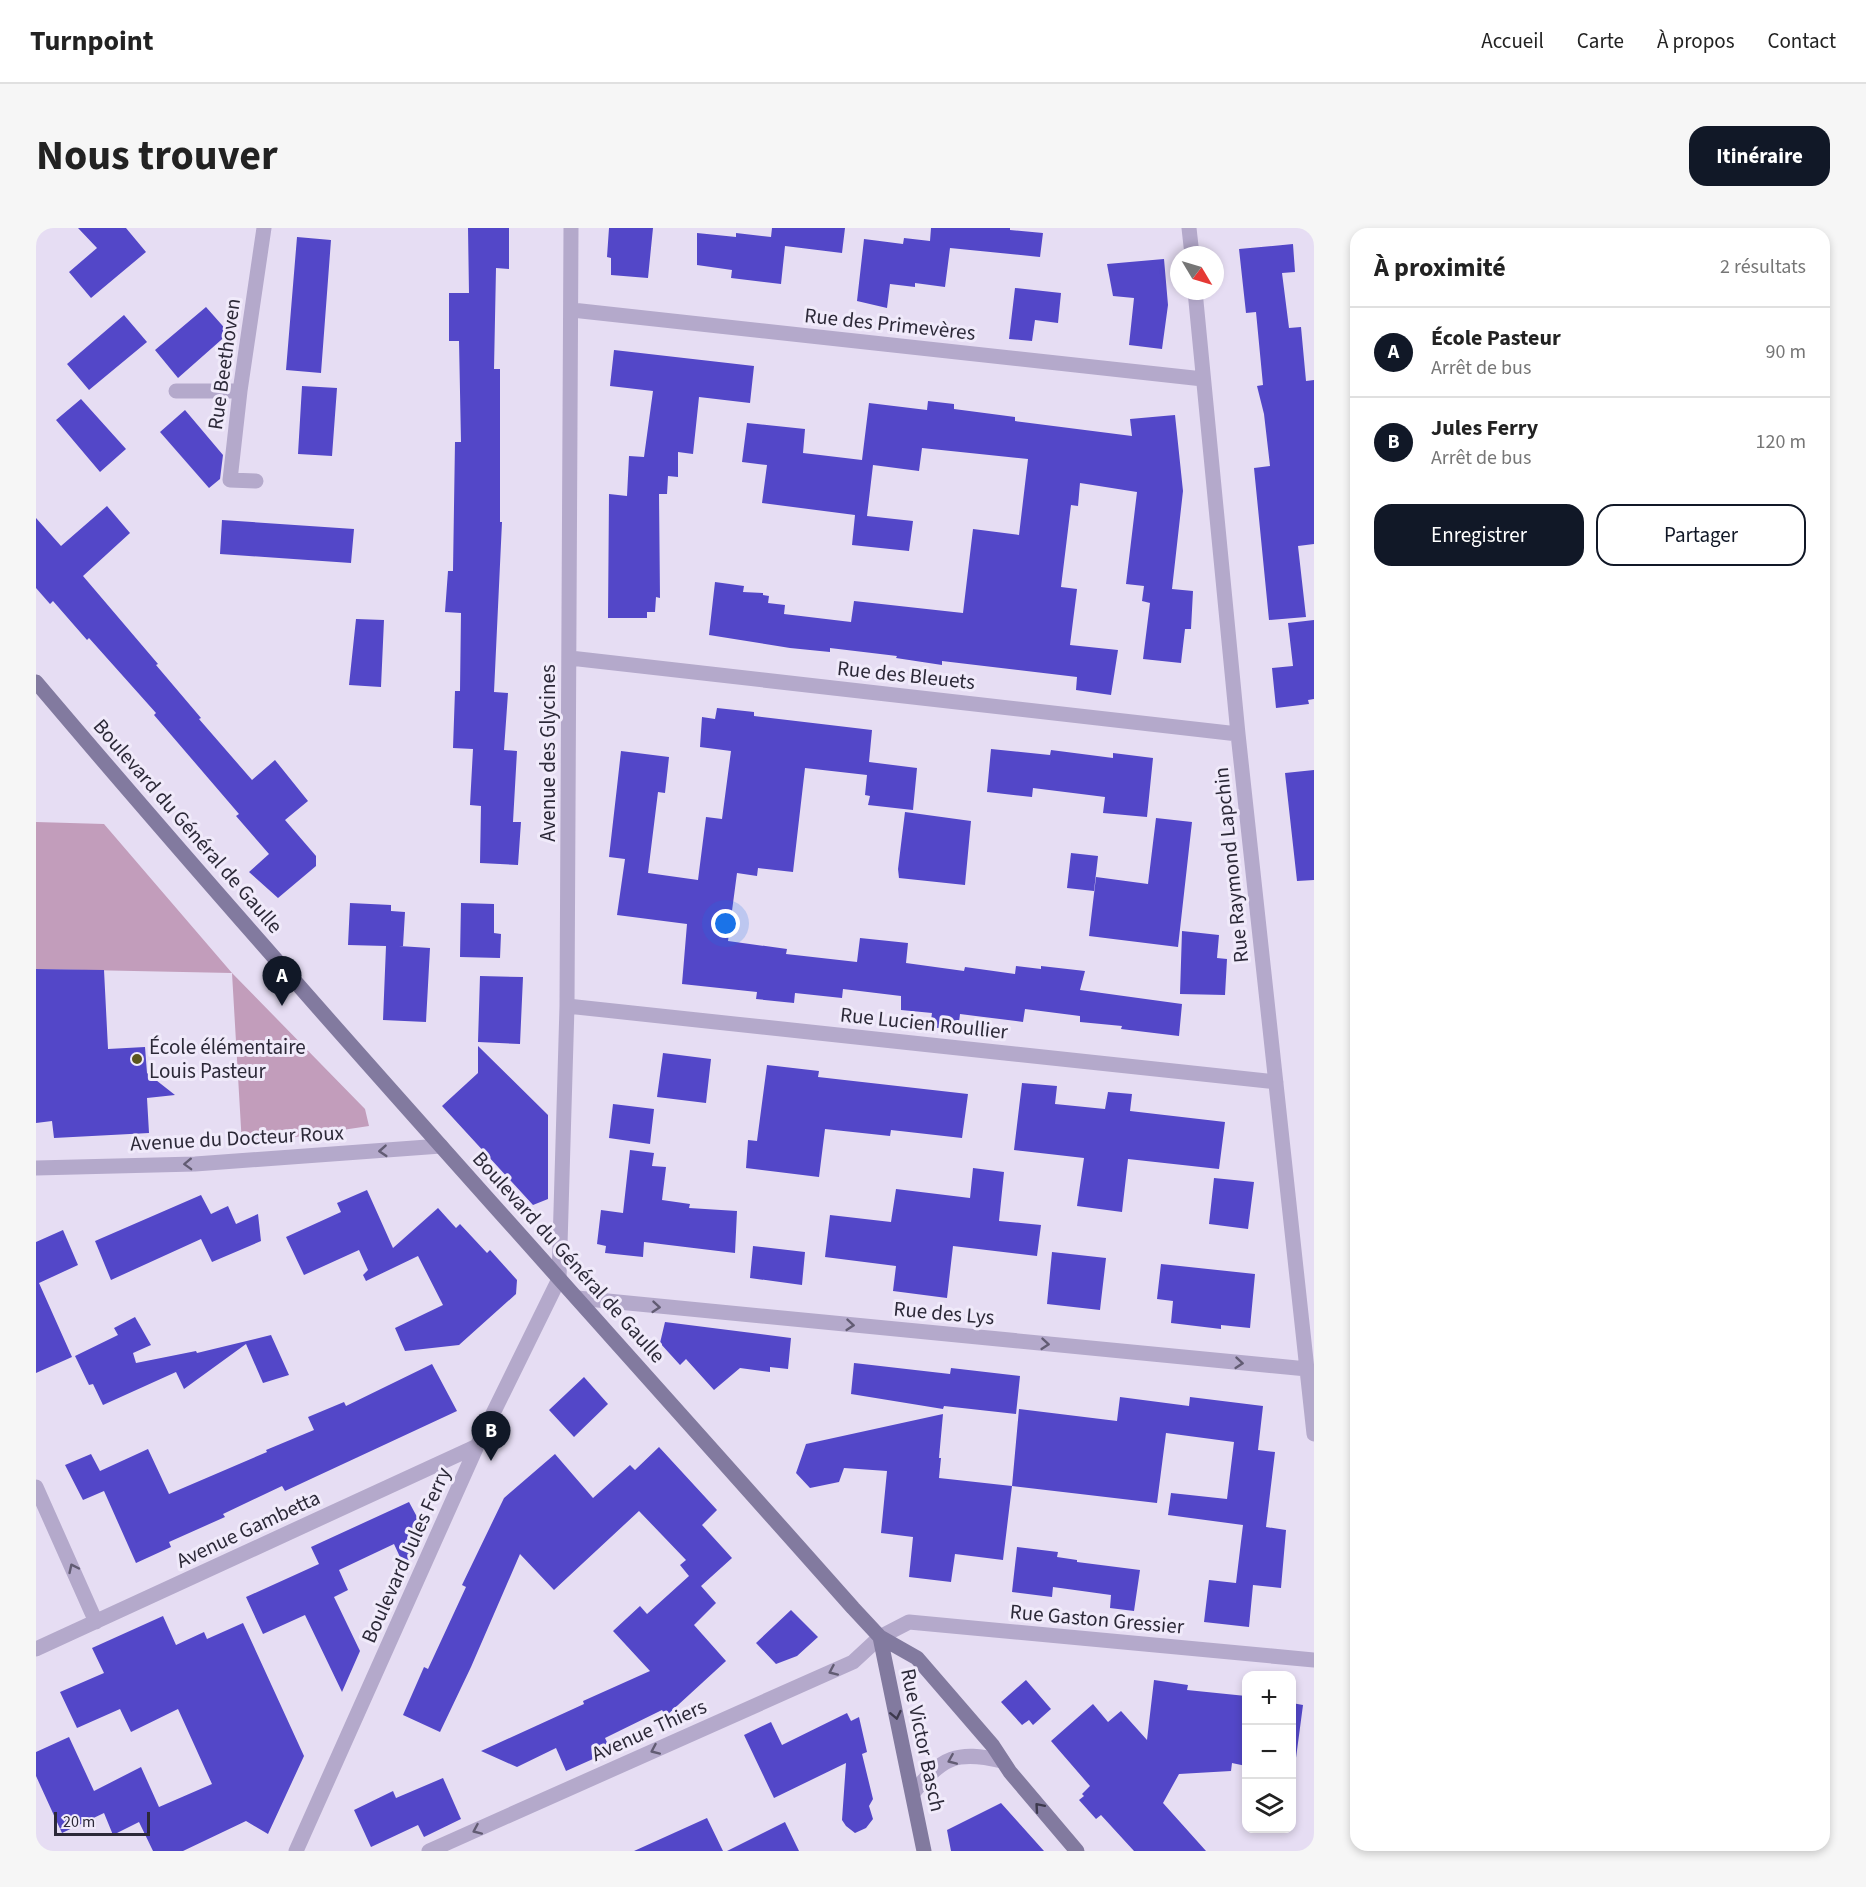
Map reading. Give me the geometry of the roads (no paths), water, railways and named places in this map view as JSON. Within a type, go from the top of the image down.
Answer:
[{"type":"street","name":"Rue Beethoven","points":[[256,481],[230,480],[240,391],[264,228]]},
{"type":"street","name":"Avenue des Glycines","points":[[559,1279],[567,1006],[572,228]]},
{"type":"street","points":[[1189,228],[1191,246]]},
{"type":"street","name":"Rue Raymond Lapchin","points":[[1196,300],[1238,734],[1314,1434]]},
{"type":"street","name":"Rue des Primevères","points":[[572,310],[1203,379]]},
{"type":"street","points":[[176,391],[240,391]]},
{"type":"street","name":"Rue des Bleuets","points":[[570,658],[1238,734]]},
{"type":"street","name":"Boulevard du Général de Gaulle","points":[[36,682],[441,1146],[880,1637],[917,1658],[993,1746],[1002,1761],[1077,1851]]},
{"type":"street","name":"Rue Lucien Roullier","points":[[567,1006],[1276,1082]]},
{"type":"street","name":"Avenue du Docteur Roux","points":[[36,1168],[195,1164],[441,1146]]},
{"type":"street","name":"Boulevard Jules Ferry","points":[[296,1851],[477,1446],[559,1279]]},
{"type":"street","name":"Rue des Lys","points":[[577,1298],[1307,1369]]},
{"type":"street","name":"Avenue Gambetta","points":[[36,1649],[477,1446]]},
{"type":"street","points":[[36,1487],[96,1622]]},
{"type":"street","name":"Rue Gaston Gressier","points":[[880,1637],[909,1622],[1314,1660]]},
{"type":"street","name":"Rue Victor Basch","points":[[880,1637],[924,1851]]},
{"type":"street","name":"Avenue Thiers","points":[[429,1851],[853,1662],[880,1637]]},
{"type":"street","points":[[913,1793],[927,1776],[946,1761],[964,1755],[978,1755],[1002,1761]]},
{"type":"place","name":"École Pasteur","points":[[282,1006]]},
{"type":"place","name":"École élémentaire Louis Pasteur","points":[[137,1059]]},
{"type":"place","name":"Jules Ferry","points":[[491,1461]]}]
